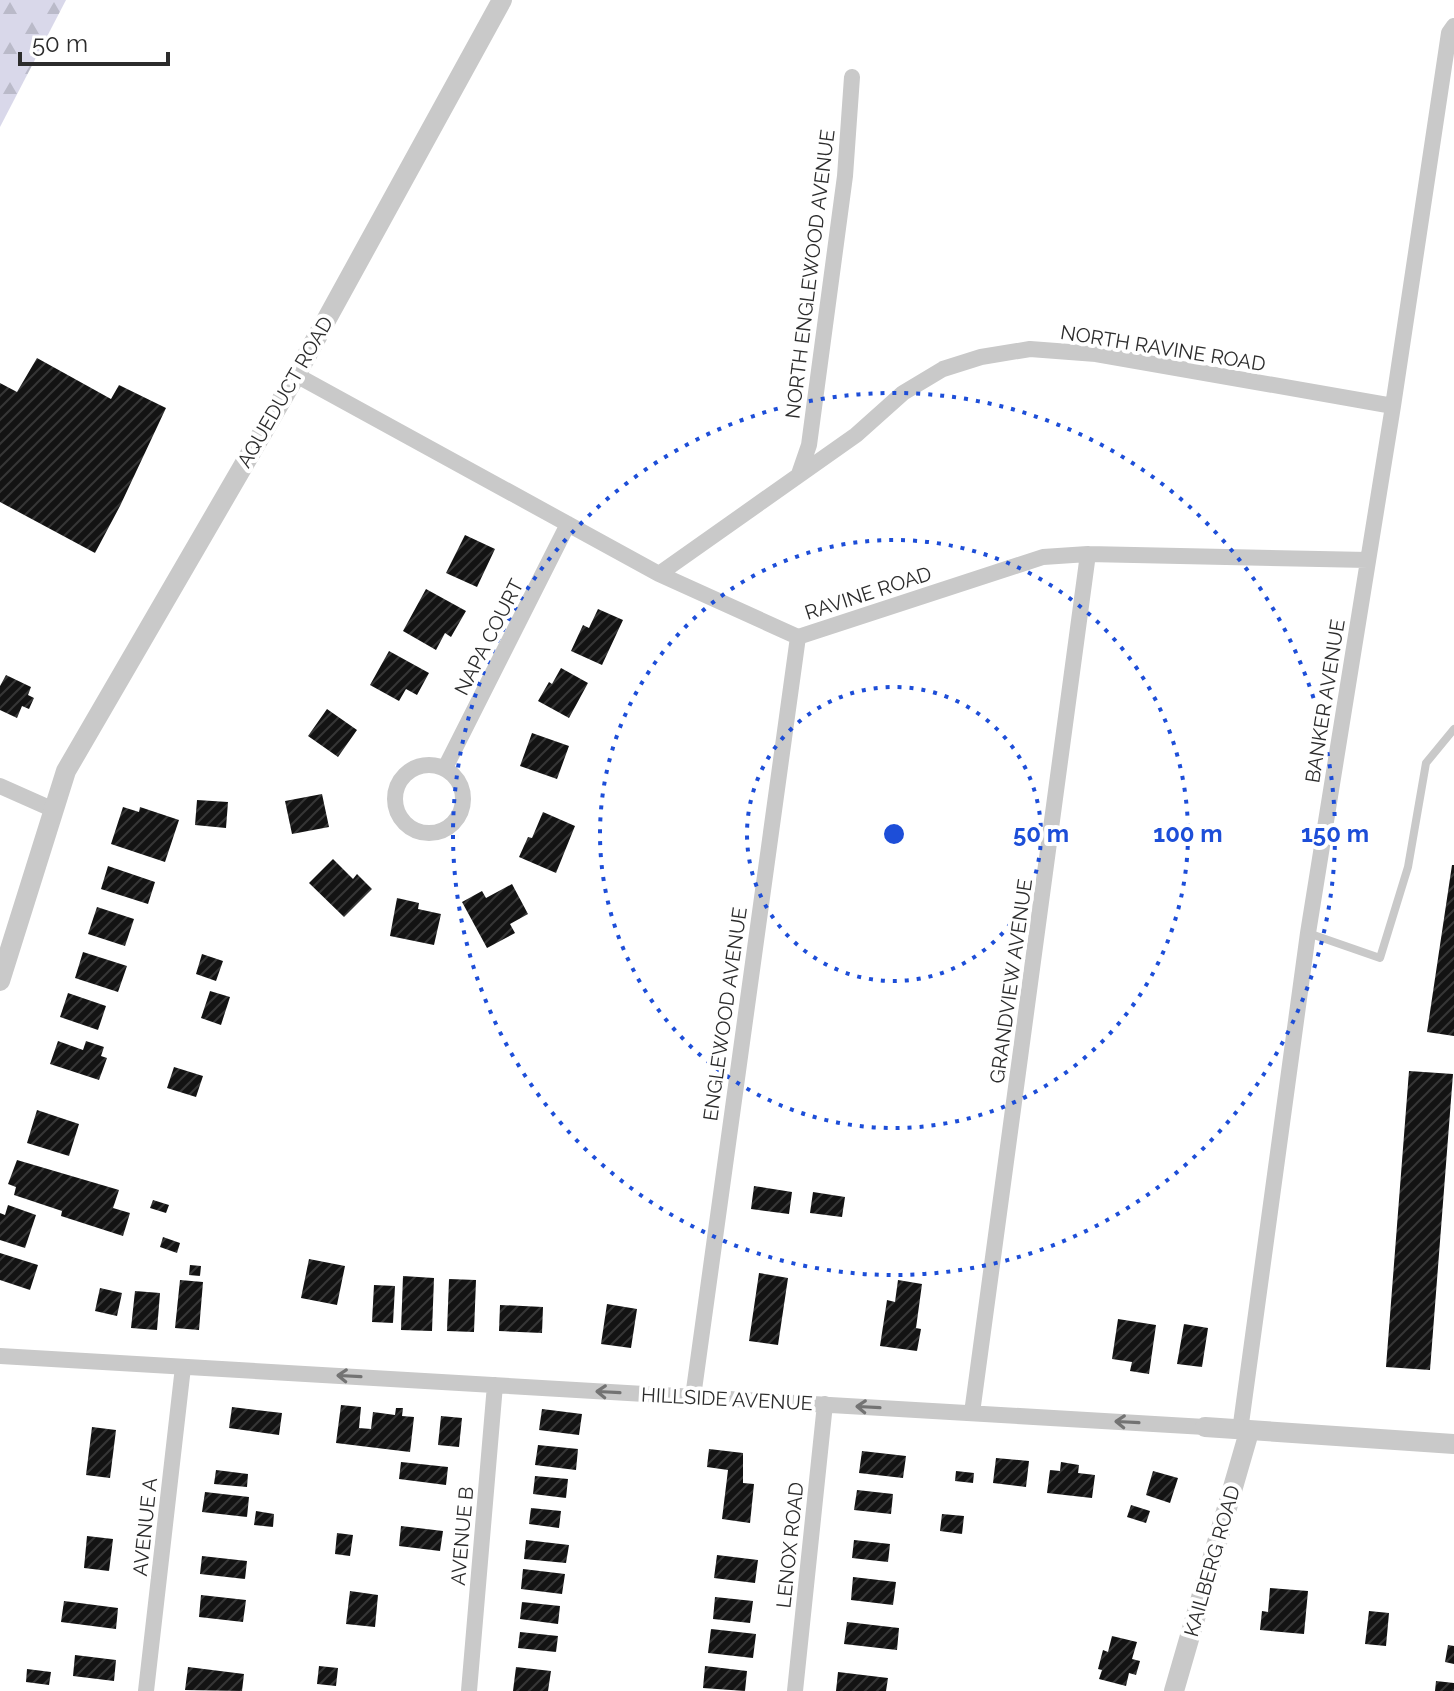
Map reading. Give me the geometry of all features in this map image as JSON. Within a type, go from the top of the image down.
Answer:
[{"type":"street","name":"AQUEDUCT ROAD","points":[[0,981],[63,782],[74,758],[296,375],[502,0]]},
{"type":"street","name":"BANKER AVENUE","points":[[1244,1431],[1308,933],[1393,406],[1449,33],[1454,26]]},
{"type":"street","name":"NORTH ENGLEWOOD AVENUE","points":[[799,474],[809,445],[843,192],[852,77]]},
{"type":"street","name":"NORTH RAVINE ROAD","points":[[659,574],[856,435],[903,393],[943,369],[981,357],[1030,349],[1096,354],[1393,406]]},
{"type":"street","name":"RAVINE ROAD","points":[[296,375],[659,574],[798,637],[1043,557],[1088,554],[1368,560]]},
{"type":"street","name":"NAPA COURT","points":[[445,768],[568,524]]},
{"type":"street","name":"GRANDVIEW AVENUE","points":[[972,1413],[1088,554]]},
{"type":"street","name":"ENGLEWOOD AVENUE","points":[[693,1397],[798,637]]},
{"type":"street","points":[[435,765],[445,768],[455,775],[464,797],[457,820],[438,833],[415,831],[406,824],[395,805],[398,784],[413,768],[435,765]]},
{"type":"street","points":[[0,786],[54,810]]},
{"type":"street","name":"HILLSIDE AVENUE","points":[[0,1356],[1454,1444]]},
{"type":"street","name":"AVENUE A","points":[[146,1691],[183,1367]]},
{"type":"street","name":"AVENUE B","points":[[469,1691],[495,1385]]},
{"type":"street","name":"LENOX ROAD","points":[[795,1691],[825,1404]]},
{"type":"street","name":"KAILBERG ROAD","points":[[1174,1691],[1244,1431]]},
{"type":"lane","points":[[1308,933],[1380,958],[1408,867],[1426,763],[1454,729]]},
{"type":"green space","points":[[0,0],[66,0],[0,127]]},
{"type":"building","points":[[37,358],[111,399],[119,385],[166,408],[95,553],[0,502],[0,383],[17,392]]},
{"type":"building","points":[[465,535],[495,549],[477,587],[446,573]]},
{"type":"building","points":[[426,589],[466,611],[451,637],[445,633],[436,650],[403,631]]},
{"type":"building","points":[[598,609],[623,620],[602,665],[571,651],[583,625],[589,628]]},
{"type":"building","points":[[389,651],[429,673],[417,695],[406,689],[399,701],[370,685]]},
{"type":"building","points":[[561,668],[588,683],[569,718],[538,701]]},
{"type":"building","points":[[6,675],[31,687],[28,695],[34,698],[29,709],[22,706],[17,718],[0,710],[0,686]]},
{"type":"building","points":[[327,709],[357,730],[338,757],[308,736]]},
{"type":"building","points":[[532,733],[569,746],[557,779],[520,766]]},
{"type":"building","points":[[322,794],[329,827],[292,834],[285,801]]},
{"type":"building","points":[[197,800],[228,802],[226,828],[195,825]]},
{"type":"building","points":[[123,807],[139,812],[140,807],[179,820],[165,862],[111,844]]},
{"type":"building","points":[[543,812],[575,826],[556,873],[519,857],[528,837],[532,838]]},
{"type":"building","points":[[333,859],[353,879],[357,874],[372,889],[344,917],[309,883]]},
{"type":"building","points":[[1454,865],[1454,1036],[1427,1032]]},
{"type":"building","points":[[108,866],[155,882],[148,904],[101,889]]},
{"type":"building","points":[[512,884],[528,914],[510,924],[515,933],[487,948],[462,902],[482,891],[486,898]]},
{"type":"building","points":[[397,898],[419,903],[418,909],[441,914],[434,945],[390,936]]},
{"type":"building","points":[[97,907],[134,919],[125,946],[88,934]]},
{"type":"building","points":[[83,952],[127,966],[118,992],[75,978]]},
{"type":"building","points":[[202,954],[223,961],[216,981],[196,974]]},
{"type":"building","points":[[210,991],[230,997],[221,1025],[201,1018]]},
{"type":"building","points":[[68,993],[106,1006],[98,1030],[60,1017]]},
{"type":"building","points":[[58,1041],[83,1050],[86,1041],[104,1047],[101,1056],[107,1058],[99,1080],[50,1064]]},
{"type":"building","points":[[174,1067],[203,1076],[196,1097],[167,1088]]},
{"type":"building","points":[[1409,1071],[1453,1074],[1430,1370],[1386,1367]]},
{"type":"building","points":[[37,1110],[79,1124],[69,1156],[27,1143]]},
{"type":"building","points":[[17,1160],[119,1190],[113,1208],[130,1213],[123,1236],[61,1216],[62,1211],[14,1195],[16,1187],[8,1184]]},
{"type":"building","points":[[754,1186],[792,1192],[789,1214],[751,1209]]},
{"type":"building","points":[[813,1192],[845,1197],[842,1217],[810,1213]]},
{"type":"building","points":[[153,1200],[169,1205],[166,1213],[150,1208]]},
{"type":"building","points":[[8,1205],[36,1215],[25,1248],[0,1240],[0,1213],[5,1215]]},
{"type":"building","points":[[163,1237],[180,1243],[177,1253],[160,1247]]},
{"type":"building","points":[[0,1253],[38,1265],[30,1290],[0,1280]]},
{"type":"building","points":[[309,1259],[345,1266],[337,1305],[301,1298]]},
{"type":"building","points":[[190,1265],[201,1266],[200,1276],[189,1275]]},
{"type":"building","points":[[759,1273],[788,1278],[778,1345],[749,1341]]},
{"type":"building","points":[[403,1276],[434,1278],[432,1331],[401,1330]]},
{"type":"building","points":[[449,1279],[476,1280],[474,1332],[447,1331]]},
{"type":"building","points":[[180,1280],[203,1282],[199,1330],[175,1328]]},
{"type":"building","points":[[898,1280],[922,1284],[916,1328],[921,1329],[917,1351],[880,1346],[887,1300],[895,1302]]},
{"type":"building","points":[[374,1285],[395,1286],[393,1323],[372,1322]]},
{"type":"building","points":[[100,1288],[122,1293],[117,1316],[95,1311]]},
{"type":"building","points":[[135,1291],[160,1293],[157,1330],[131,1328]]},
{"type":"building","points":[[607,1304],[637,1309],[631,1348],[601,1344]]},
{"type":"building","points":[[500,1305],[543,1307],[542,1333],[499,1331]]},
{"type":"building","points":[[1118,1319],[1156,1325],[1149,1374],[1130,1371],[1132,1362],[1112,1359]]},
{"type":"building","points":[[1184,1324],[1208,1328],[1202,1367],[1177,1364]]},
{"type":"building","points":[[341,1405],[361,1407],[359,1428],[371,1429],[373,1412],[395,1415],[396,1408],[403,1408],[402,1416],[414,1417],[410,1452],[336,1443]]},
{"type":"building","points":[[232,1407],[282,1413],[279,1435],[229,1428]]},
{"type":"building","points":[[542,1409],[582,1414],[579,1435],[539,1430]]},
{"type":"building","points":[[441,1416],[462,1418],[459,1447],[438,1445]]},
{"type":"building","points":[[92,1427],[116,1430],[110,1478],[86,1475]]},
{"type":"building","points":[[538,1445],[578,1449],[576,1470],[535,1465]]},
{"type":"building","points":[[709,1449],[743,1453],[743,1483],[754,1484],[750,1523],[722,1519],[728,1470],[707,1467]]},
{"type":"building","points":[[862,1451],[906,1456],[903,1478],[859,1473]]},
{"type":"building","points":[[996,1458],[1029,1461],[1026,1487],[993,1483]]},
{"type":"building","points":[[401,1462],[448,1467],[446,1485],[399,1479]]},
{"type":"building","points":[[1061,1462],[1079,1465],[1078,1473],[1095,1475],[1092,1498],[1047,1493],[1050,1470],[1060,1471]]},
{"type":"building","points":[[216,1470],[248,1474],[247,1487],[214,1484]]},
{"type":"building","points":[[956,1471],[974,1473],[973,1483],[955,1481]]},
{"type":"building","points":[[1153,1471],[1178,1478],[1170,1503],[1146,1495]]},
{"type":"building","points":[[535,1476],[568,1479],[566,1498],[533,1494]]},
{"type":"building","points":[[857,1490],[893,1494],[891,1514],[854,1510]]},
{"type":"building","points":[[205,1492],[249,1497],[247,1517],[202,1512]]},
{"type":"building","points":[[1131,1505],[1150,1511],[1146,1523],[1127,1517]]},
{"type":"building","points":[[531,1508],[561,1511],[559,1528],[529,1524]]},
{"type":"building","points":[[256,1511],[274,1514],[273,1527],[254,1525]]},
{"type":"building","points":[[942,1514],[964,1516],[962,1534],[940,1531]]},
{"type":"building","points":[[401,1526],[443,1531],[440,1551],[399,1546]]},
{"type":"building","points":[[337,1533],[353,1535],[350,1556],[335,1554]]},
{"type":"building","points":[[87,1536],[113,1539],[109,1571],[84,1568]]},
{"type":"building","points":[[526,1540],[569,1545],[566,1563],[524,1559]]},
{"type":"building","points":[[854,1540],[890,1544],[888,1562],[852,1558]]},
{"type":"building","points":[[717,1555],[758,1560],[755,1583],[714,1578]]},
{"type":"building","points":[[202,1556],[247,1561],[245,1579],[200,1574]]},
{"type":"building","points":[[523,1569],[565,1574],[562,1594],[521,1589]]},
{"type":"building","points":[[853,1577],[896,1582],[893,1605],[851,1600]]},
{"type":"building","points":[[1270,1588],[1308,1591],[1304,1634],[1260,1630],[1262,1611],[1268,1612]]},
{"type":"building","points":[[350,1591],[378,1595],[375,1627],[346,1624]]},
{"type":"building","points":[[201,1595],[246,1600],[243,1622],[199,1617]]},
{"type":"building","points":[[715,1597],[753,1601],[750,1623],[713,1619]]},
{"type":"building","points":[[64,1601],[118,1608],[116,1629],[61,1622]]},
{"type":"building","points":[[522,1602],[560,1606],[558,1624],[520,1619]]},
{"type":"building","points":[[1369,1611],[1389,1613],[1386,1646],[1365,1644]]},
{"type":"building","points":[[847,1622],[899,1628],[897,1650],[844,1644]]},
{"type":"building","points":[[711,1629],[756,1634],[753,1658],[708,1653]]},
{"type":"building","points":[[520,1632],[558,1636],[556,1652],[518,1648]]},
{"type":"building","points":[[1112,1636],[1137,1642],[1132,1659],[1140,1661],[1136,1675],[1129,1673],[1126,1686],[1099,1679],[1103,1650],[1108,1652]]},
{"type":"building","points":[[1448,1645],[1454,1646],[1454,1664],[1445,1662]]},
{"type":"building","points":[[75,1655],[116,1660],[114,1681],[73,1676]]},
{"type":"building","points":[[319,1666],[338,1668],[336,1686],[317,1684]]},
{"type":"building","points":[[705,1666],[747,1671],[745,1691],[703,1688]]},
{"type":"building","points":[[188,1667],[244,1674],[242,1691],[185,1690]]},
{"type":"building","points":[[516,1667],[551,1671],[548,1691],[513,1691]]},
{"type":"building","points":[[27,1669],[51,1672],[49,1685],[26,1682]]},
{"type":"building","points":[[838,1672],[888,1678],[886,1691],[836,1691]]},
{"type":"building","points":[[1436,1681],[1454,1683],[1454,1691],[1435,1691]]}]
